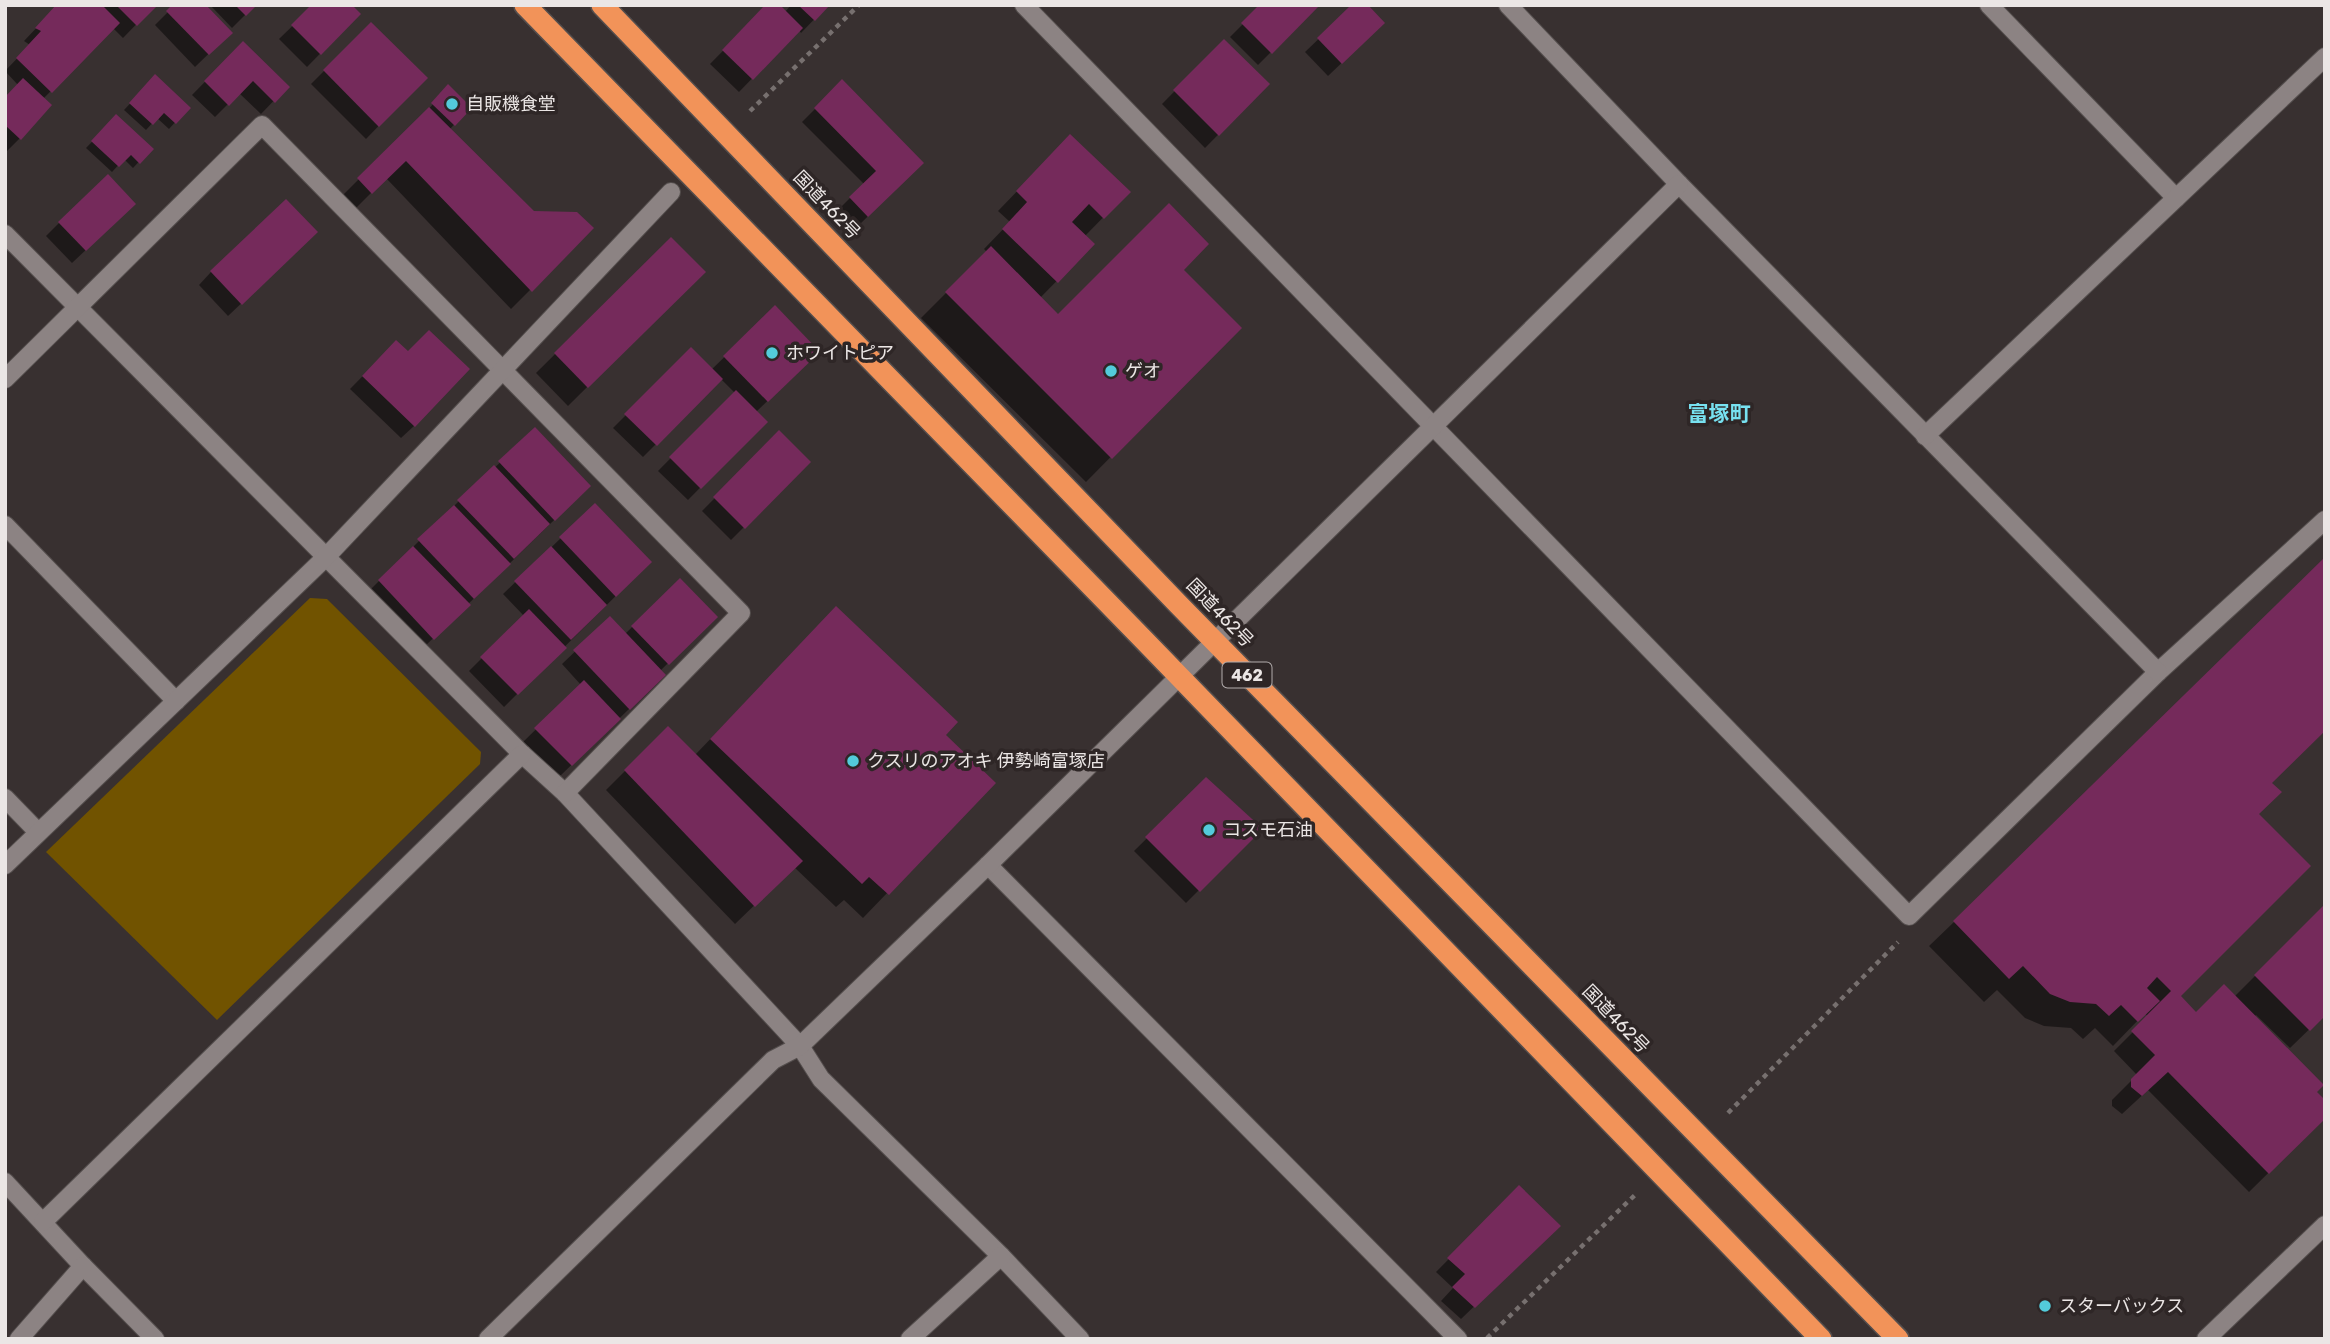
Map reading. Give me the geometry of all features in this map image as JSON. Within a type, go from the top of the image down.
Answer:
[{"type":"highway","name":"462","points":[[525,5],[1821,1339]]},
{"type":"highway","name":"国道462号","points":[[602,5],[1214,640],[1898,1339]]},
{"type":"street","points":[[1024,5],[1909,916],[2158,672],[2325,520]]},
{"type":"street","points":[[1508,5],[1679,184],[2158,672]]},
{"type":"street","points":[[1989,5],[2176,198]]},
{"type":"street","points":[[1925,436],[2325,57]]},
{"type":"street","points":[[5,379],[262,125],[741,613],[565,793]]},
{"type":"street","points":[[488,1339],[773,1060],[800,1046],[988,865],[1679,184]]},
{"type":"street","points":[[5,865],[326,557],[671,192]]},
{"type":"street","points":[[5,234],[522,754],[565,793],[800,1046],[821,1079],[1001,1256],[1080,1339]]},
{"type":"street","points":[[5,525],[176,701]]},
{"type":"street","points":[[43,1222],[522,754]]},
{"type":"street","points":[[5,798],[38,832]]},
{"type":"street","points":[[988,865],[1458,1339]]},
{"type":"street","points":[[5,1182],[155,1339]]},
{"type":"street","points":[[2206,1339],[2325,1225]]},
{"type":"street","points":[[910,1339],[1001,1256]]},
{"type":"street","points":[[19,1339],[83,1266]]},
{"type":"path","points":[[750,111],[859,5]]},
{"type":"path","points":[[1728,1113],[1902,938],[1909,916]]},
{"type":"path","points":[[1486,1339],[1637,1192]]},
{"type":"shaded area","points":[[310,598],[327,599],[481,752],[480,764],[217,1020],[46,852]]},
{"type":"building","points":[[56,5],[102,5],[120,23],[52,93],[16,58],[41,31],[35,28]]},
{"type":"building","points":[[116,5],[158,5],[137,26]]},
{"type":"building","points":[[172,5],[206,5],[233,33],[209,55],[166,11]]},
{"type":"building","points":[[235,5],[257,5],[246,16]]},
{"type":"building","points":[[311,5],[352,5],[361,14],[321,55],[291,25]]},
{"type":"building","points":[[765,5],[780,5],[803,28],[753,80],[722,50]]},
{"type":"building","points":[[798,5],[830,5],[815,21]]},
{"type":"building","points":[[1259,5],[1320,5],[1272,54],[1241,23]]},
{"type":"building","points":[[1351,5],[1368,5],[1385,23],[1342,64],[1317,38]]},
{"type":"building","points":[[371,22],[428,78],[379,127],[323,70]]},
{"type":"building","points":[[1224,39],[1270,84],[1219,136],[1173,90]]},
{"type":"building","points":[[243,41],[290,87],[275,103],[253,81],[229,106],[204,81]]},
{"type":"building","points":[[155,74],[191,108],[176,124],[164,113],[153,125],[129,103]]},
{"type":"building","points":[[23,78],[52,105],[21,140],[5,125],[5,97]]},
{"type":"building","points":[[842,79],[924,163],[868,217],[849,197],[876,171],[814,108]]},
{"type":"building","points":[[448,84],[472,108],[455,126],[431,103]]},
{"type":"building","points":[[429,107],[534,211],[577,212],[594,228],[532,292],[406,161],[372,194],[357,178]]},
{"type":"building","points":[[116,114],[154,149],[140,164],[131,155],[119,167],[91,141]]},
{"type":"building","points":[[1070,134],[1131,192],[1104,219],[1089,204],[1072,222],[1095,244],[1058,283],[1002,229],[1027,202],[1016,191]]},
{"type":"building","points":[[108,174],[136,204],[86,251],[58,222]]},
{"type":"building","points":[[286,199],[318,232],[242,305],[210,271]]},
{"type":"building","name":"ゲオ","points":[[1169,203],[1209,244],[1184,270],[1242,328],[1112,459],[945,292],[991,246],[1058,314]]},
{"type":"building","points":[[671,237],[706,272],[588,388],[554,353]]},
{"type":"building","points":[[775,305],[820,352],[768,402],[723,356]]},
{"type":"building","points":[[429,330],[470,369],[415,427],[362,376],[396,340],[408,351]]},
{"type":"building","points":[[691,347],[723,379],[657,446],[624,414]]},
{"type":"building","points":[[736,390],[768,422],[701,489],[669,457]]},
{"type":"building","points":[[535,427],[591,486],[555,521],[498,461]]},
{"type":"building","points":[[779,430],[811,462],[745,529],[713,497]]},
{"type":"building","points":[[494,465],[550,524],[514,559],[457,500]]},
{"type":"building","points":[[595,503],[652,562],[616,597],[559,537]]},
{"type":"building","points":[[454,505],[511,564],[474,599],[417,539]]},
{"type":"building","points":[[413,546],[471,605],[434,640],[378,580]]},
{"type":"building","points":[[551,546],[607,605],[571,640],[514,581]]},
{"type":"building","points":[[2325,557],[2325,731],[2272,783],[2282,792],[2259,814],[2311,866],[2181,996],[2196,1012],[2224,984],[2324,1085],[2317,1092],[2325,1100],[2325,1119],[2269,1174],[2168,1072],[2142,1096],[2131,1087],[2131,1079],[2155,1055],[2131,1031],[2171,991],[2157,977],[2147,988],[2160,1001],[2138,1022],[2121,1005],[2109,1016],[2096,1004],[2070,1002],[2050,994],[2023,966],[2009,979],[1953,921]]},
{"type":"building","points":[[680,578],[718,617],[669,665],[631,626]]},
{"type":"building","name":"クスリのアオキ 伊勢崎富塚店","points":[[836,606],[958,722],[946,735],[996,783],[889,895],[869,877],[862,884],[710,739]]},
{"type":"building","points":[[529,609],[567,648],[518,695],[480,657]]},
{"type":"building","points":[[610,616],[666,675],[630,710],[573,650]]},
{"type":"building","points":[[584,680],[621,719],[572,766],[534,728]]},
{"type":"building","points":[[668,726],[803,861],[755,907],[624,770]]},
{"type":"building","points":[[1206,777],[1263,829],[1200,892],[1145,837]]},
{"type":"building","points":[[2325,904],[2325,1016],[2310,1031],[2254,975]]},
{"type":"building","points":[[1519,1185],[1561,1226],[1475,1308],[1452,1287],[1465,1274],[1447,1258]]},
{"type":"place","name":"自販機食堂","points":[[452,104]]},
{"type":"place","name":"ホワイトピア","points":[[772,353]]},
{"type":"place","name":"ゲオ","points":[[1111,371]]},
{"type":"place","name":"クスリのアオキ 伊勢崎富塚店","points":[[853,761]]},
{"type":"place","name":"コスモ石油","points":[[1209,830]]},
{"type":"place","name":"スターバックス","points":[[2045,1306]]},
{"type":"district","name":"富塚町","points":[[1719,414]]}]
